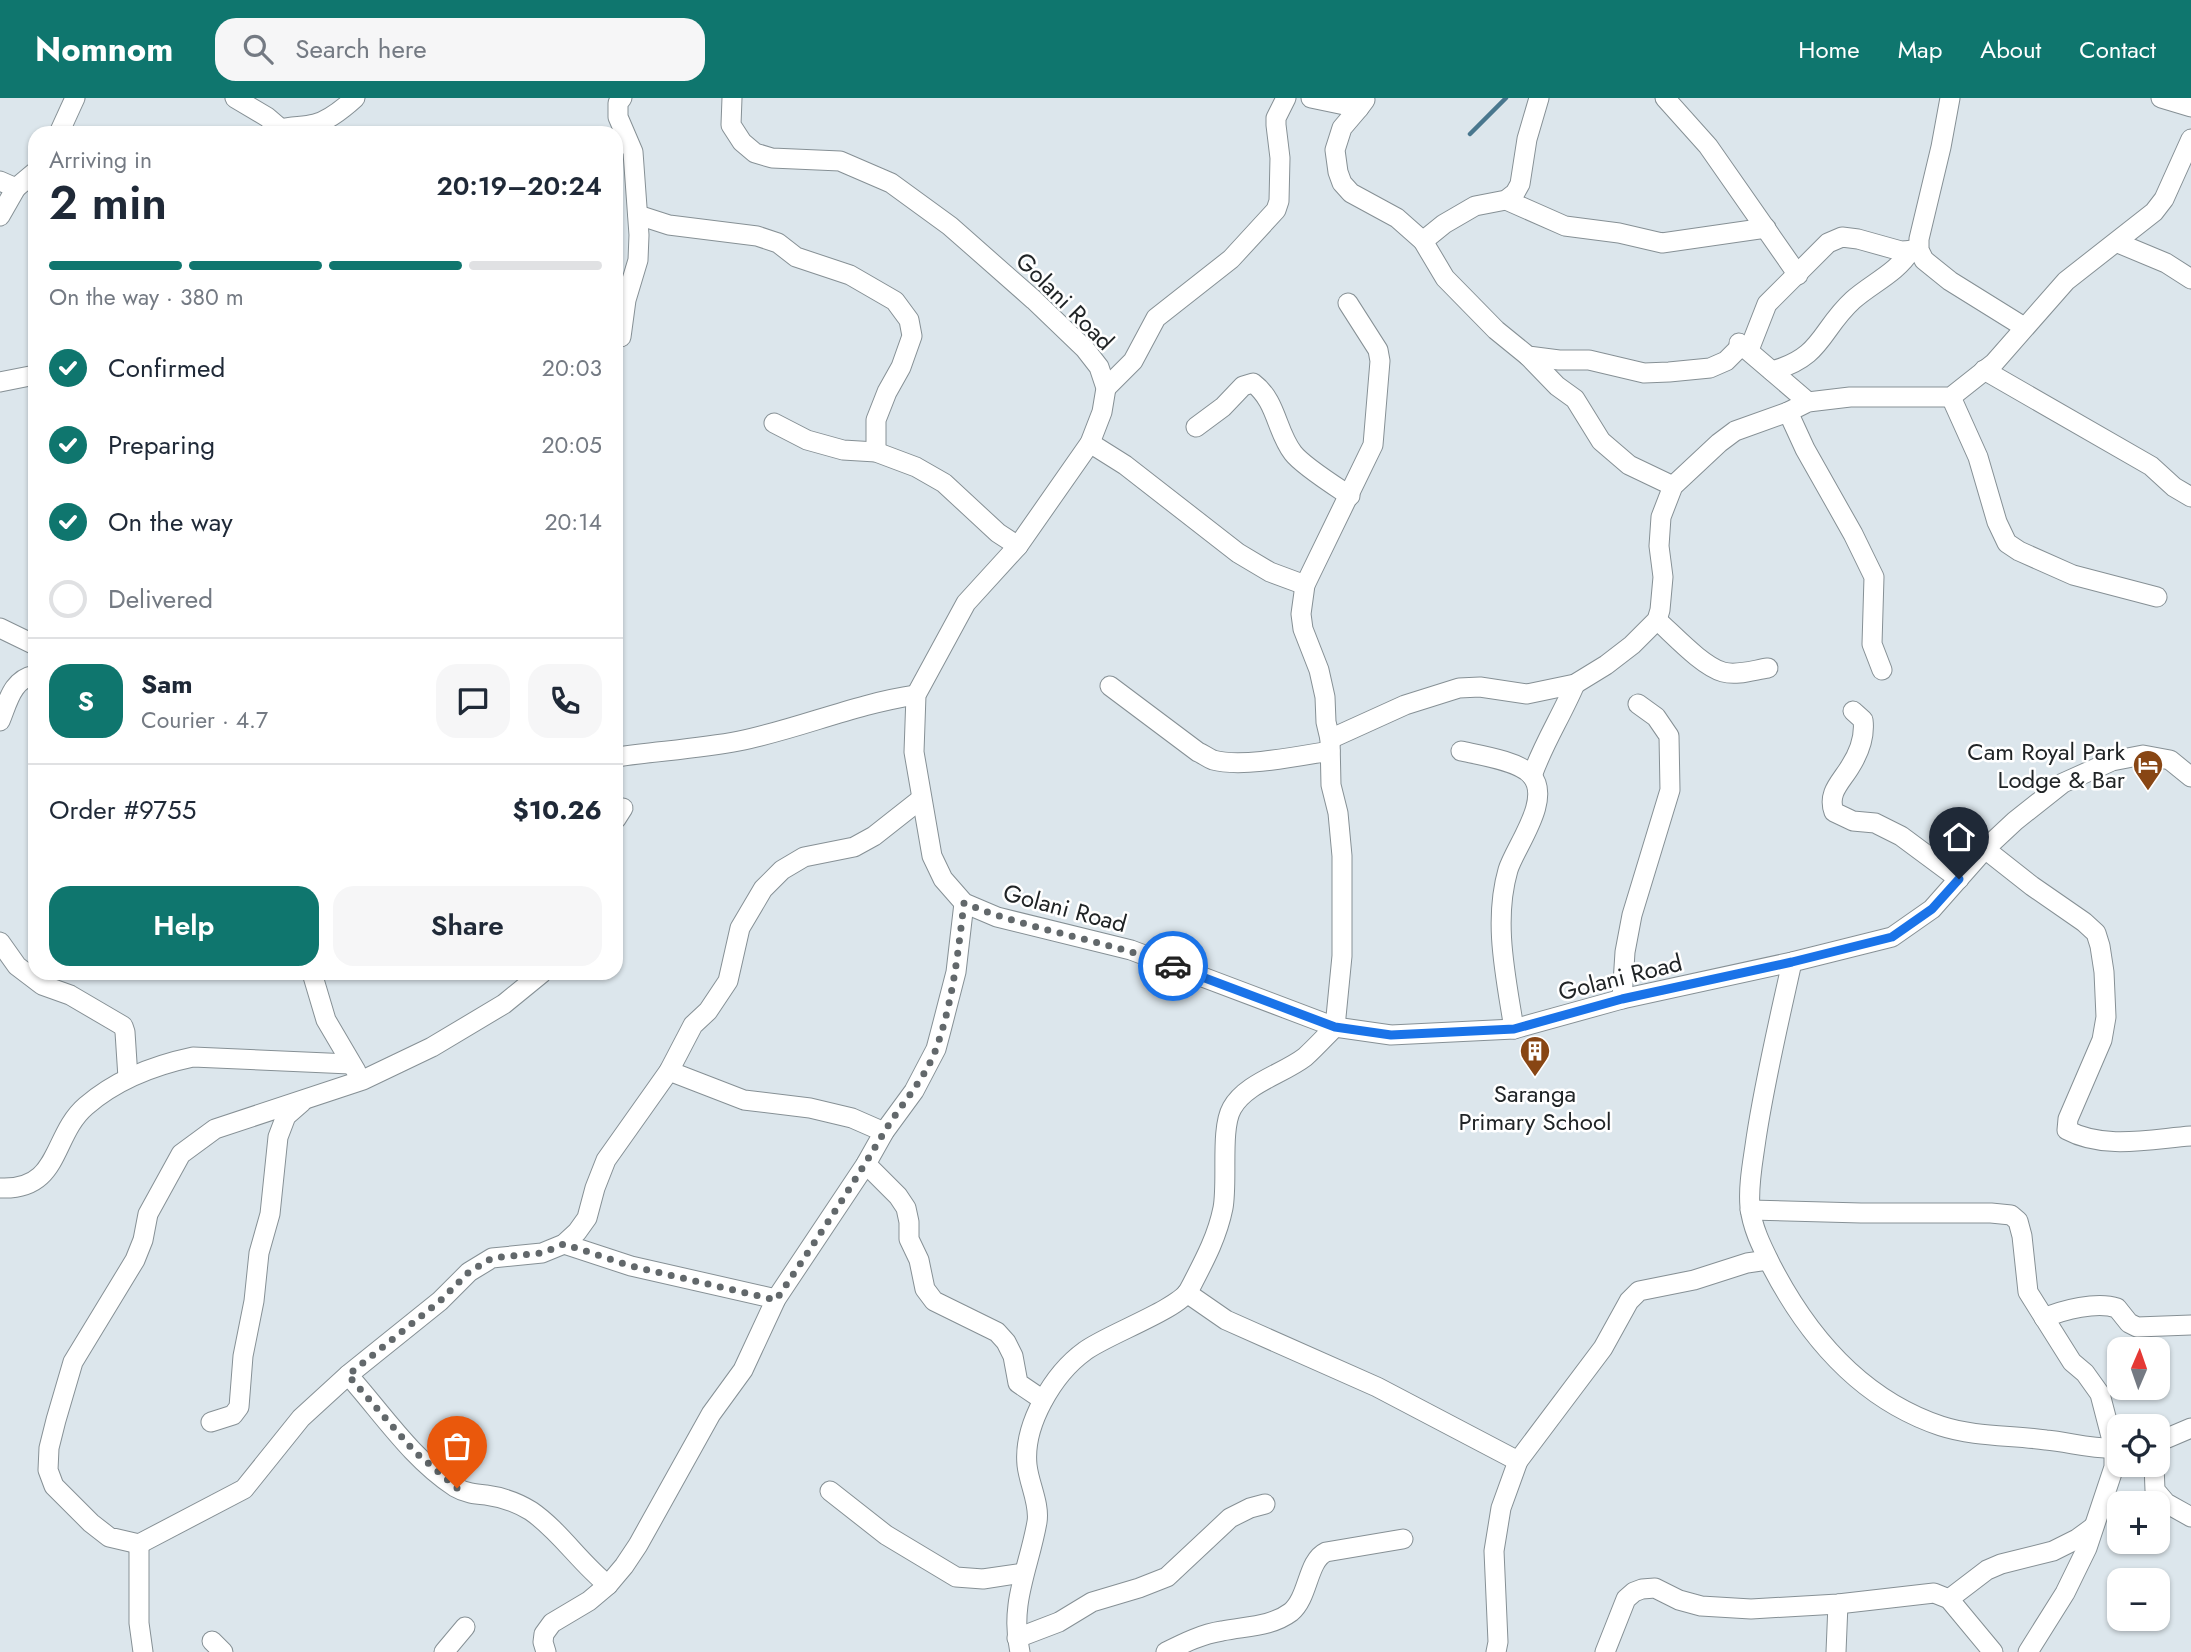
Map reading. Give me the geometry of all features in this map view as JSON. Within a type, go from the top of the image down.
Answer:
[{"type":"street","points":[[62,126],[75,98]]},
{"type":"street","points":[[235,98],[267,117],[275,126]]},
{"type":"street","points":[[293,126],[316,124],[338,112],[355,98]]},
{"type":"street","points":[[622,98],[618,103],[618,117],[622,126]]},
{"type":"street","name":"Golani Road","points":[[732,98],[731,125],[742,142],[755,153],[772,158],[840,161],[891,183],[950,226],[1085,349],[1099,367],[1106,388],[1102,412],[1090,443],[1018,546],[966,603],[916,695],[914,752],[932,856],[943,879],[964,903],[997,917],[1131,950],[1335,1027],[1391,1035],[1514,1029],[1622,999],[1892,937],[1932,909],[1985,849],[2063,783],[2112,761],[2143,755],[2170,760],[2191,777]]},
{"type":"street","points":[[1106,388],[1133,362],[1156,318],[1231,259],[1276,210],[1279,201],[1280,158],[1276,118],[1286,98]]},
{"type":"street","points":[[1311,98],[1363,103]]},
{"type":"street","points":[[1423,241],[1444,224],[1475,206],[1506,200],[1515,193],[1520,184],[1527,139],[1539,98]]},
{"type":"street","points":[[1665,98],[1707,146],[1798,275]]},
{"type":"street","points":[[1772,371],[1811,353],[1853,300],[1903,263],[1915,250],[1941,147],[1950,98]]},
{"type":"street","points":[[2161,98],[2191,107]]},
{"type":"street","points":[[1363,103],[1342,128],[1335,150],[1342,183],[1352,193],[1396,218],[1423,241],[1446,278],[1496,330],[1575,399],[1601,441],[1629,465],[1673,486]]},
{"type":"street","points":[[623,129],[633,152],[638,215],[638,260],[626,300],[623,322]]},
{"type":"street","points":[[1110,686],[1198,752],[1213,760],[1242,762],[1330,745],[1405,705],[1460,688],[1480,687],[1527,694],[1576,684],[1632,645],[1657,620],[1662,577],[1659,546],[1661,517],[1673,486],[1735,431],[1808,402],[1850,397],[1951,397],[2003,354],[2066,281],[2118,243],[2154,212],[2164,199],[2191,139]]},
{"type":"street","points":[[0,216],[8,184],[28,175]]},
{"type":"street","points":[[1506,200],[1565,226],[1619,233],[1662,243],[1766,228]]},
{"type":"street","points":[[638,215],[668,225],[757,236],[778,243],[796,257],[850,275],[895,301],[909,320],[912,336],[901,367],[876,420],[876,452]]},
{"type":"street","points":[[1528,356],[1589,360],[1644,373],[1710,368],[1726,361],[1779,289],[1798,275],[1828,243],[1842,237],[1901,251],[1915,250]]},
{"type":"street","points":[[2118,243],[2166,263],[2191,279]]},
{"type":"street","points":[[1915,250],[1950,281],[2024,327]]},
{"type":"street","points":[[1018,1645],[1019,1591],[1032,1549],[1037,1518],[1027,1464],[1029,1441],[1043,1400],[1066,1367],[1084,1352],[1187,1293],[1213,1244],[1224,1206],[1227,1125],[1231,1109],[1241,1095],[1304,1057],[1335,1027],[1344,904],[1342,856],[1322,684],[1303,629],[1301,614],[1306,585],[1373,445],[1380,361],[1378,350],[1348,303]]},
{"type":"street","points":[[1741,344],[1808,402]]},
{"type":"street","points":[[1984,370],[2151,466],[2174,487],[2191,497]]},
{"type":"street","points":[[0,382],[28,376]]},
{"type":"street","points":[[1196,428],[1223,407],[1243,386],[1253,383],[1272,404],[1293,452],[1350,496]]},
{"type":"street","points":[[1951,397],[1978,457],[1997,523],[2007,543],[2073,575],[2157,597]]},
{"type":"street","points":[[1788,412],[1874,577],[1872,644],[1882,670]]},
{"type":"street","points":[[774,424],[807,440],[844,450],[876,452],[916,467],[944,483],[998,533],[1018,546]]},
{"type":"street","points":[[1090,443],[1145,481],[1238,553],[1270,572],[1306,585]]},
{"type":"street","points":[[1657,620],[1710,666],[1724,672],[1736,673],[1768,668]]},
{"type":"street","points":[[0,628],[28,642]]},
{"type":"street","points":[[0,721],[18,682],[28,676]]},
{"type":"street","points":[[1532,776],[1541,751],[1576,684]]},
{"type":"street","points":[[623,756],[738,741],[798,727],[878,701],[916,695]]},
{"type":"street","points":[[1622,999],[1625,952],[1632,915],[1670,790],[1669,736],[1656,717],[1638,704]]},
{"type":"street","points":[[1853,711],[1863,720],[1864,732],[1850,768],[1835,789],[1832,799],[1834,812],[1853,821],[1875,823],[1901,836],[1959,879]]},
{"type":"street","points":[[1461,751],[1519,767],[1532,776],[1537,789],[1537,803],[1524,841],[1509,867],[1500,920],[1514,1029]]},
{"type":"street","points":[[533,980],[504,1004],[444,1040],[363,1080],[215,1129],[181,1154],[148,1214],[143,1240],[135,1260],[73,1362],[49,1448],[48,1470],[54,1486],[91,1523],[109,1537],[139,1544],[244,1489],[301,1418],[348,1375],[440,1301],[469,1272],[492,1258],[542,1253],[564,1244],[587,1218],[606,1160],[669,1071],[693,1025],[708,1011],[728,981],[740,928],[763,889],[782,870],[804,857],[845,851],[874,836],[921,799]]},
{"type":"street","points":[[1985,849],[2084,922],[2096,933],[2100,946],[2105,972],[2106,1017],[2102,1040],[2068,1119],[2067,1130],[2079,1137],[2095,1140],[2134,1141],[2191,1136]]},
{"type":"street","points":[[546,1652],[544,1634],[552,1623],[608,1586],[639,1545],[711,1414],[743,1370],[776,1300],[866,1164],[884,1132],[914,1091],[936,1049],[956,972],[964,903]]},
{"type":"street","points":[[0,942],[17,966],[28,974]]},
{"type":"street","points":[[1792,962],[1762,1097],[1749,1189],[1750,1210],[1761,1245],[1804,1320],[1834,1358],[1863,1384],[1900,1408],[1942,1426],[1993,1437],[2042,1439],[2107,1447]]},
{"type":"street","points":[[35,980],[70,995],[123,1026],[128,1078]]},
{"type":"street","points":[[314,980],[326,1020],[350,1064],[363,1080]]},
{"type":"street","points":[[0,1188],[13,1188],[34,1182],[49,1168],[73,1119],[88,1105],[128,1078],[172,1061],[193,1057],[350,1064]]},
{"type":"street","points":[[669,1071],[744,1100],[810,1108],[852,1118],[884,1132]]},
{"type":"street","points":[[211,1422],[233,1415],[239,1407],[243,1356],[254,1301],[259,1253],[270,1213],[278,1137],[286,1116],[306,1099]]},
{"type":"street","points":[[866,1164],[898,1196],[906,1208],[909,1239],[919,1260],[925,1289],[934,1301],[997,1332],[1013,1356],[1018,1383],[1043,1400]]},
{"type":"street","points":[[1750,1210],[2011,1215],[2018,1221],[2022,1236],[2028,1292],[2072,1362],[2085,1373],[2100,1394],[2107,1416]]},
{"type":"street","points":[[564,1244],[631,1266],[776,1300]]},
{"type":"street","points":[[1496,1652],[1498,1642],[1494,1551],[1502,1508],[1518,1461],[1603,1349],[1629,1300],[1639,1291],[1694,1280],[1747,1263],[1769,1260]]},
{"type":"street","points":[[1187,1293],[1226,1320],[1377,1387],[1518,1461]]},
{"type":"street","points":[[2044,1318],[2070,1309],[2106,1306],[2118,1308],[2129,1322],[2137,1327],[2191,1325]]},
{"type":"street","points":[[348,1375],[396,1433],[440,1475],[470,1494],[509,1501],[534,1514],[608,1586]]},
{"type":"street","points":[[2170,1437],[2191,1428]]},
{"type":"street","points":[[2028,1652],[2080,1564],[2110,1477]]},
{"type":"street","points":[[2154,1477],[2155,1490],[2166,1503],[2191,1517]]},
{"type":"street","points":[[830,1491],[886,1535],[956,1577],[983,1579],[1023,1573]]},
{"type":"street","points":[[1018,1645],[1092,1602],[1167,1577],[1230,1518],[1265,1504]]},
{"type":"street","points":[[1949,1599],[1987,1570],[2053,1551],[2092,1528]]},
{"type":"street","points":[[1166,1652],[1195,1638],[1281,1619],[1294,1610],[1304,1595],[1320,1554],[1403,1539]]},
{"type":"street","points":[[139,1544],[139,1623],[143,1652]]},
{"type":"street","points":[[1605,1652],[1626,1600],[1634,1592],[1655,1588],[1679,1600],[1701,1606],[1751,1609],[1838,1604],[1934,1593],[1949,1599],[1993,1652]]},
{"type":"street","points":[[1836,1652],[1838,1604]]},
{"type":"street","points":[[444,1652],[465,1627]]},
{"type":"waterway","points":[[1470,134],[1506,98]]},
{"type":"way so far","points":[[457,1488],[396,1433],[348,1375],[440,1301],[469,1272],[492,1258],[542,1253],[564,1244],[631,1266],[776,1300],[866,1164],[884,1132],[914,1091],[936,1049],[956,972],[964,903],[997,917],[1131,950],[1173,966]]},
{"type":"place","name":"Cam Royal Park Lodge & Bar","points":[[2148,792]]},
{"type":"place","name":"Saranga Primary School","points":[[1535,1078]]},
{"type":"route","points":[[1173,966],[1335,1027],[1391,1035],[1514,1029],[1622,999],[1892,937],[1932,909],[1959,879]]}]
